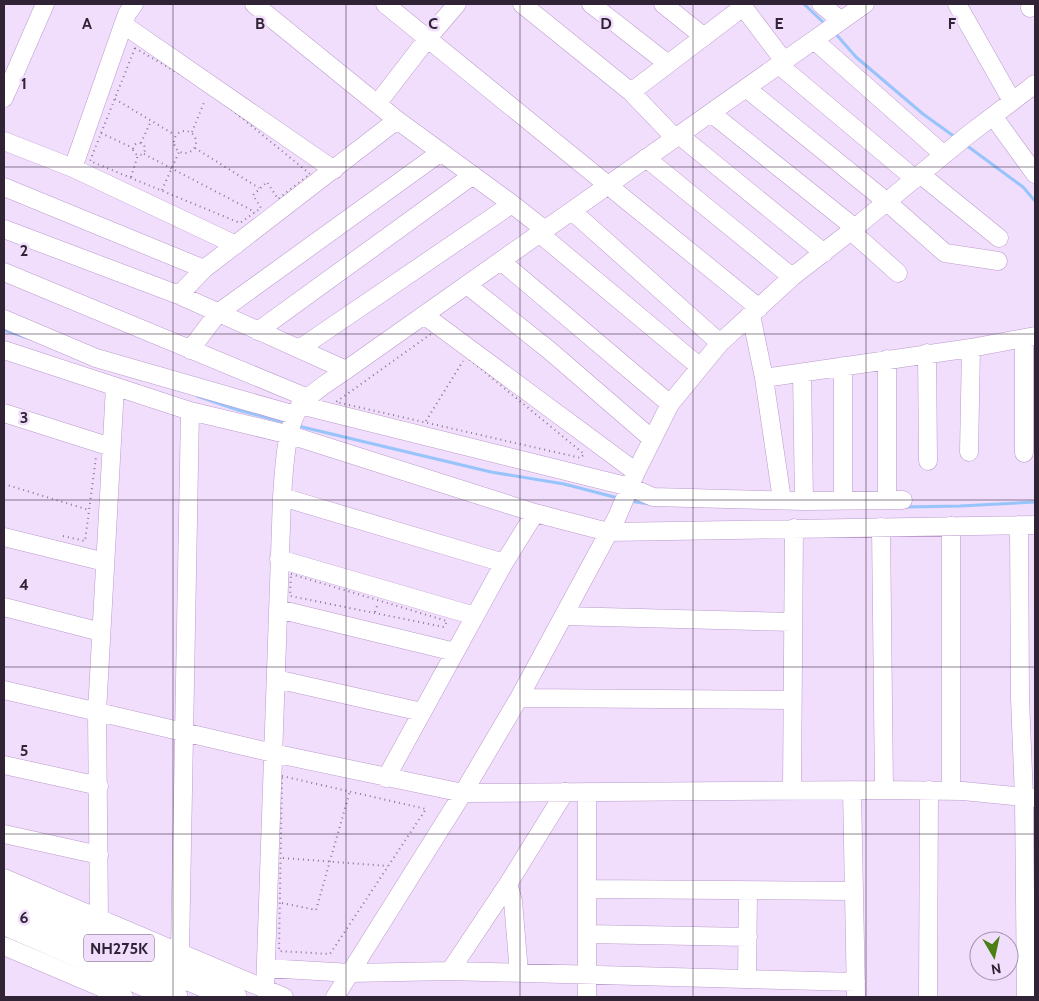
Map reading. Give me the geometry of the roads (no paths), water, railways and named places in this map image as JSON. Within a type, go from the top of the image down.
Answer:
[{"type":"highway","name":"NH275K","points":[[4,900],[234,997]]},
{"type":"highway","name":"NH275K","points":[[4,922],[175,997]]},
{"type":"street","points":[[4,98],[45,4]]},
{"type":"street","points":[[74,168],[124,25],[134,4]]},
{"type":"street","points":[[254,4],[377,104],[512,204],[700,368]]},
{"type":"street","points":[[385,4],[404,9],[428,38],[608,185],[755,311],[782,500]]},
{"type":"street","points":[[377,104],[457,4]]},
{"type":"street","points":[[522,4],[631,92],[677,136],[824,253]]},
{"type":"street","points":[[591,4],[668,64]]},
{"type":"street","points":[[663,4],[704,37]]},
{"type":"street","points":[[821,4],[839,22]]},
{"type":"street","points":[[265,990],[276,679],[284,602],[279,559],[282,497],[296,417],[346,370],[865,4]]},
{"type":"street","points":[[957,4],[1012,101]]},
{"type":"street","points":[[631,92],[704,37],[742,5],[781,63],[918,176],[999,238]]},
{"type":"street","points":[[124,25],[334,170]]},
{"type":"street","points":[[817,38],[947,152]]},
{"type":"street","points":[[335,997],[463,794],[519,698],[612,525],[670,404],[720,343],[792,277],[853,230],[968,135],[1035,84]]},
{"type":"street","points":[[746,88],[887,202],[945,253],[998,261]]},
{"type":"street","points":[[711,113],[853,230],[898,272]]},
{"type":"street","points":[[993,116],[1035,174]]},
{"type":"street","points":[[179,295],[204,269],[398,120]]},
{"type":"street","points":[[4,141],[74,168],[236,245]]},
{"type":"street","points":[[190,350],[218,313],[441,152]]},
{"type":"street","points":[[646,158],[792,277]]},
{"type":"street","points":[[258,331],[472,175]]},
{"type":"street","points":[[4,186],[204,269]]},
{"type":"street","points":[[299,349],[512,204]]},
{"type":"street","points":[[572,211],[720,343]]},
{"type":"street","points":[[4,229],[179,295],[346,370]]},
{"type":"street","points":[[501,261],[670,404]]},
{"type":"street","points":[[4,272],[190,350],[296,417],[535,513],[612,525],[794,528],[1027,525],[1031,932],[1029,997]]},
{"type":"street","points":[[467,285],[549,350],[652,439]]},
{"type":"street","points":[[424,315],[631,485],[653,497],[804,501],[895,500],[887,359]]},
{"type":"street","points":[[4,319],[96,358],[296,417],[631,485]]},
{"type":"street","points":[[764,378],[971,348],[1030,337],[1024,453]]},
{"type":"street","points":[[969,452],[971,348]]},
{"type":"street","points":[[4,350],[190,411],[296,417]]},
{"type":"street","points":[[927,353],[928,461]]},
{"type":"street","points":[[843,366],[843,501]]},
{"type":"street","points":[[802,373],[804,501]]},
{"type":"street","points":[[99,919],[97,712],[105,562],[104,452],[115,387]]},
{"type":"street","points":[[180,952],[190,411]]},
{"type":"street","points":[[4,414],[104,452]]},
{"type":"street","points":[[282,497],[504,562]]},
{"type":"street","points":[[386,778],[504,562],[535,513]]},
{"type":"street","points":[[950,526],[950,791]]},
{"type":"street","points":[[881,527],[884,790]]},
{"type":"street","points":[[792,790],[794,528]]},
{"type":"street","points":[[4,536],[105,562]]},
{"type":"street","points":[[279,559],[475,616]]},
{"type":"street","points":[[284,602],[455,652]]},
{"type":"street","points":[[4,607],[101,632]]},
{"type":"street","points":[[564,616],[793,622]]},
{"type":"street","points":[[276,679],[422,712]]},
{"type":"street","points":[[4,690],[273,753],[463,794],[929,790],[1030,798]]},
{"type":"street","points":[[519,698],[792,700]]},
{"type":"street","points":[[4,766],[98,786]]},
{"type":"street","points":[[266,968],[351,973],[450,971],[747,979],[856,990],[852,790]]},
{"type":"street","points":[[928,997],[929,790]]},
{"type":"street","points":[[450,971],[508,884],[565,792]]},
{"type":"street","points":[[587,792],[587,997]]},
{"type":"street","points":[[4,834],[99,855]]},
{"type":"street","points":[[4,878],[284,997]]},
{"type":"street","points":[[508,884],[513,902],[520,973]]},
{"type":"street","points":[[587,889],[854,891]]},
{"type":"street","points":[[747,979],[748,891]]},
{"type":"street","points":[[587,934],[748,937]]},
{"type":"street","points":[[4,946],[124,997]]},
{"type":"waterway","points":[[804,4],[825,24]]},
{"type":"waterway","points":[[835,33],[856,57],[923,114],[955,137]]},
{"type":"waterway","points":[[966,145],[1023,187],[1035,201]]},
{"type":"waterway","points":[[4,330],[28,338]]},
{"type":"waterway","points":[[197,396],[238,410],[287,423]]},
{"type":"waterway","points":[[298,426],[491,472],[564,484],[618,498]]},
{"type":"waterway","points":[[629,501],[650,504]]},
{"type":"waterway","points":[[904,507],[1035,502]]}]
